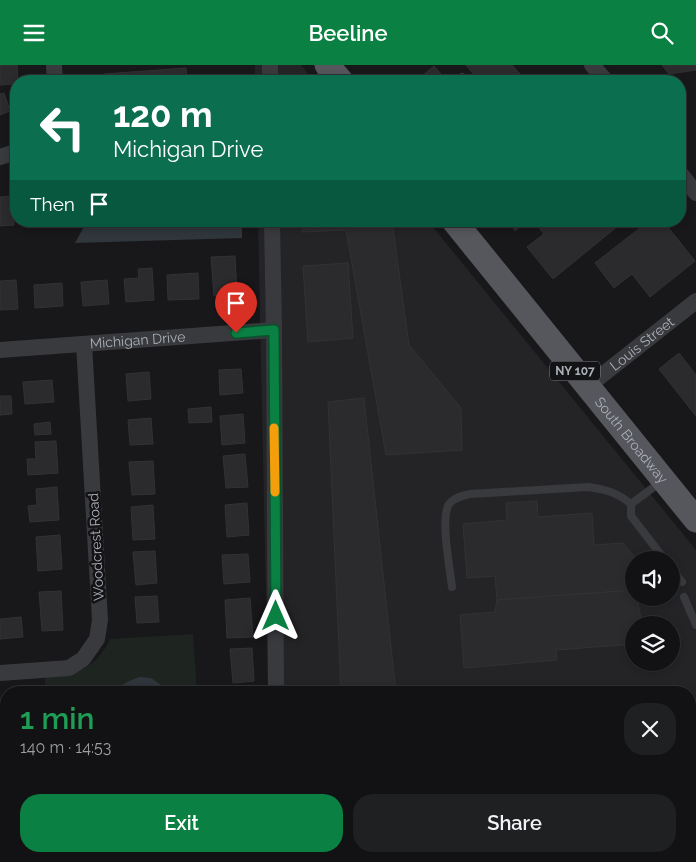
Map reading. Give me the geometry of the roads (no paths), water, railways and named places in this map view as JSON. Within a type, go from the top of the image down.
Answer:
[{"type":"main road","points":[[328,65],[336,75]]},
{"type":"main road","name":"South Broadway","points":[[459,227],[696,520]]},
{"type":"street","points":[[592,65],[601,75]]},
{"type":"street","points":[[686,180],[696,193]]},
{"type":"street","points":[[272,227],[276,686]]},
{"type":"street","name":"Louis Street","points":[[587,387],[696,301]]},
{"type":"street","name":"Michigan Drive","points":[[0,350],[274,330]]},
{"type":"street","name":"Woodcrest Road","points":[[0,673],[69,668],[83,659],[97,639],[100,620],[84,344]]},
{"type":"lane","points":[[658,551],[631,516],[632,504],[663,480]]},
{"type":"lane","points":[[452,587],[445,519],[449,504],[457,497],[470,494],[588,487],[613,492],[632,504]]},
{"type":"lane","points":[[684,597],[696,625]]}]
